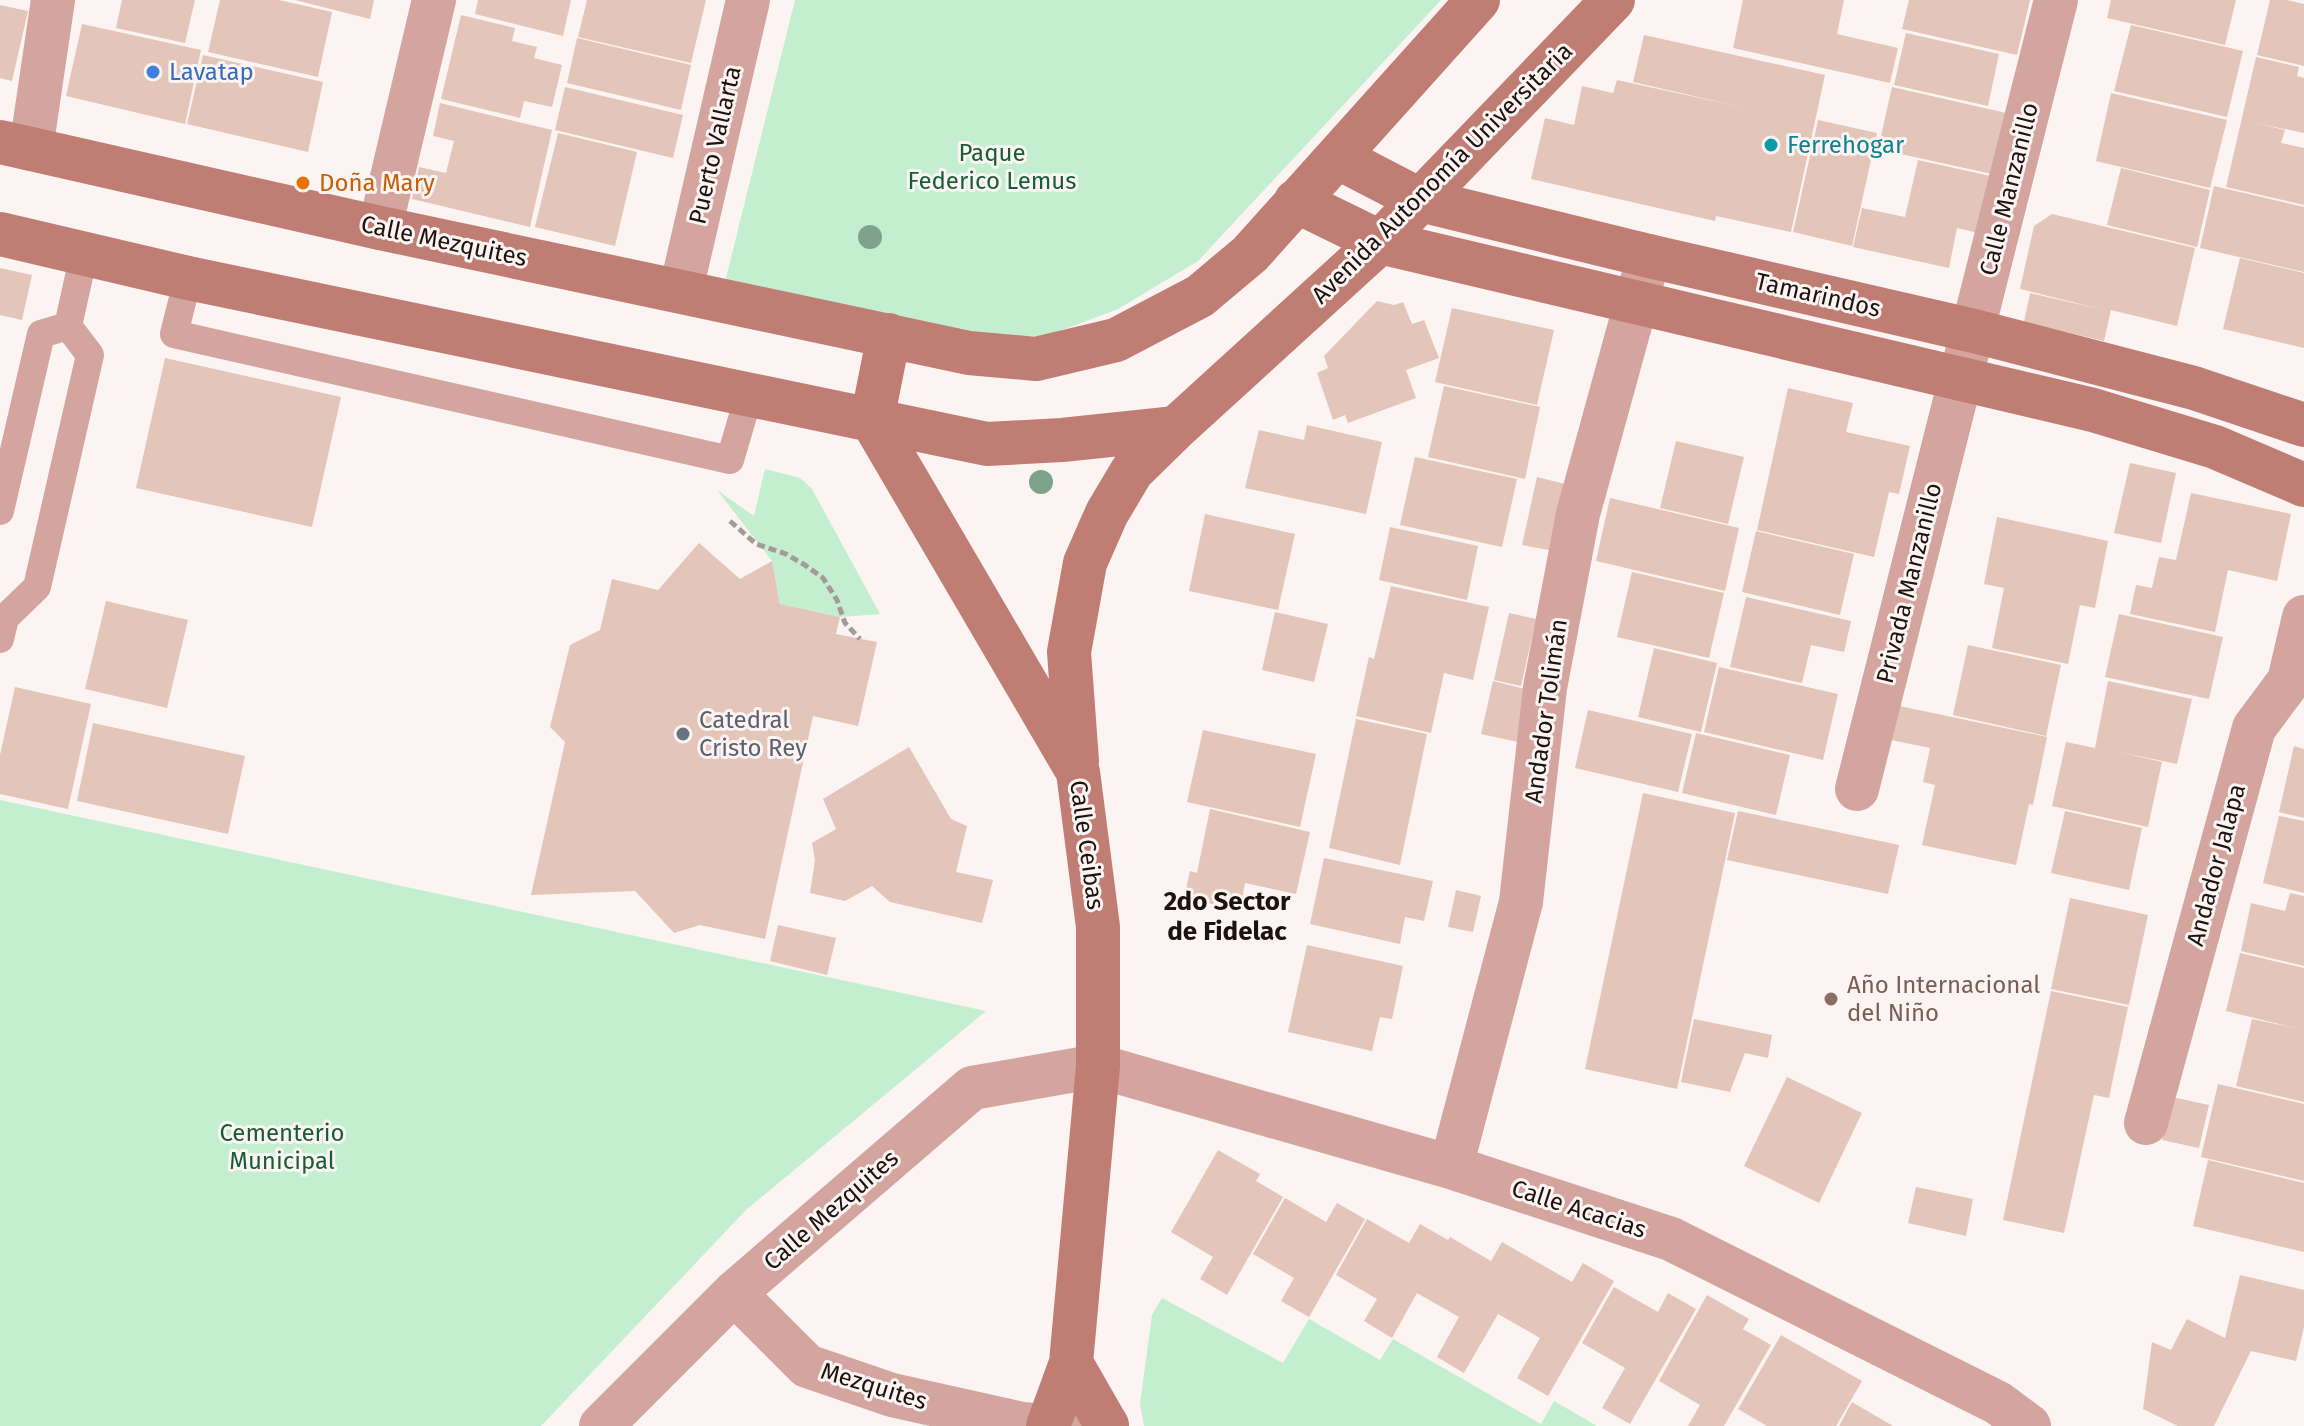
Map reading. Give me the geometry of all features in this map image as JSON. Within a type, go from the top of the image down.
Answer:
[{"type":"street","points":[[15,146],[53,0]]},
{"type":"street","points":[[380,228],[434,0]]},
{"type":"street","name":"Puerto Vallarta","points":[[681,290],[748,0]]},
{"type":"street","points":[[872,420],[889,335],[969,353],[1036,359],[1116,340],[1200,296],[1250,254],[1478,0]]},
{"type":"street","name":"Avenida Autonomía Universitaria","points":[[1078,772],[1069,652],[1085,563],[1107,513],[1132,471],[1380,242],[1613,0]]},
{"type":"street","name":"Calle Manzanillo","points":[[1961,378],[2056,0]]},
{"type":"street","name":"Calle Mezquites","points":[[15,146],[380,228],[889,335]]},
{"type":"street","name":"Tamarindos","points":[[1337,157],[1420,200],[1974,331],[2194,388],[2304,425]]},
{"type":"street","name":"Tamarindos","points":[[1296,201],[1380,242],[2093,410],[2215,447],[2304,485]]},
{"type":"street","points":[[0,234],[188,278],[987,444],[1176,428]]},
{"type":"street","name":"Andador Tolimán","points":[[1451,1167],[1521,902],[1545,688],[1578,514],[1649,256]]},
{"type":"street","name":"Privada Manzanillo","points":[[1857,789],[1961,378]]},
{"type":"street","name":"Calle Ceibas","points":[[872,420],[1078,772],[1098,927],[1098,1066],[1071,1363],[1039,1426]]},
{"type":"street","name":"Andador Jalapa","points":[[2146,1123],[2254,728],[2289,681],[2304,617]]},
{"type":"street","name":"Calle Mezquites","points":[[601,1426],[734,1293],[972,1088],[1098,1066]]},
{"type":"street","name":"Calle Acacias","points":[[1098,1066],[1451,1167],[1671,1239],[1998,1403],[2029,1426]]},
{"type":"street","name":"Mezquites","points":[[734,1293],[807,1366],[892,1395],[1039,1426],[1107,1425]]},
{"type":"street","points":[[1071,1363],[1107,1425]]},
{"type":"lane","points":[[0,639],[5,618],[37,587],[90,355],[68,326],[84,254]]},
{"type":"lane","points":[[188,278],[174,334],[730,460],[749,395]]},
{"type":"lane","points":[[0,511],[41,334],[68,326]]},
{"type":"path","points":[[730,521],[756,544],[786,554],[823,578],[837,600],[845,623],[860,639]]},
{"type":"green space","name":"Paque Federico Lemus","points":[[795,0],[1441,0],[1198,261],[1118,309],[1046,336],[969,337],[725,282]]},
{"type":"green space","points":[[765,469],[800,478],[812,489],[880,614],[840,617],[780,604],[772,561],[717,490],[754,516]]},
{"type":"green space","name":"Cementerio Municipal","points":[[0,800],[986,1011],[746,1210],[541,1426],[0,1426]]},
{"type":"green space","points":[[1162,1298],[1283,1363],[1309,1319],[1380,1360],[1393,1339],[1541,1424],[1554,1401],[1597,1426],[1144,1426],[1140,1404],[1152,1315]]},
{"type":"building","points":[[122,0],[195,0],[185,43],[116,28]]},
{"type":"building","points":[[220,0],[279,0],[332,12],[318,77],[208,52]]},
{"type":"building","points":[[295,0],[374,0],[370,19]]},
{"type":"building","points":[[478,0],[571,0],[563,36],[475,14]]},
{"type":"building","points":[[587,0],[706,0],[691,63],[578,37]]},
{"type":"building","points":[[1743,0],[1844,0],[1837,34],[1898,48],[1890,83],[1733,48]]},
{"type":"building","points":[[1909,0],[2030,0],[2017,55],[1902,29]]},
{"type":"building","points":[[2111,0],[2236,0],[2225,45],[2107,18]]},
{"type":"building","points":[[2270,0],[2304,4],[2304,66],[2257,55]]},
{"type":"building","points":[[0,5],[28,11],[12,81],[0,78]]},
{"type":"building","points":[[461,15],[515,28],[512,41],[537,47],[534,58],[562,65],[552,107],[524,101],[520,118],[441,99]]},
{"type":"building","points":[[82,24],[201,50],[185,124],[66,96]]},
{"type":"building","points":[[2131,25],[2243,51],[2227,117],[2114,91]]},
{"type":"building","points":[[1906,33],[1999,54],[1988,106],[1894,85]]},
{"type":"building","points":[[1644,35],[1825,75],[1791,232],[1716,216],[1715,221],[1531,179],[1545,118],[1574,125],[1582,86],[1613,93],[1617,80],[1741,107],[1633,82]]},
{"type":"building","points":[[577,38],[691,65],[681,110],[567,83]]},
{"type":"building","points":[[203,55],[323,82],[308,152],[187,124]]},
{"type":"building","points":[[2256,57],[2299,67],[2297,76],[2304,78],[2304,133],[2255,123],[2285,130],[2281,143],[2304,148],[2304,205],[2226,187]]},
{"type":"building","points":[[565,87],[683,115],[673,158],[555,130]]},
{"type":"building","points":[[1892,87],[2015,115],[2001,176],[1878,149]]},
{"type":"building","points":[[2111,93],[2227,120],[2210,188],[2096,161]]},
{"type":"building","points":[[440,103],[552,130],[530,227],[412,199],[419,167],[446,173],[454,141],[433,136]]},
{"type":"building","points":[[1818,120],[1877,133],[1852,246],[1793,232]]},
{"type":"building","points":[[558,133],[637,152],[615,246],[535,227]]},
{"type":"building","points":[[1918,160],[1995,177],[1983,234],[1957,228],[1949,268],[1853,247],[1862,208],[1905,217]]},
{"type":"building","points":[[2121,168],[2210,190],[2197,247],[2107,225]]},
{"type":"building","points":[[2214,186],[2304,207],[2304,272],[2200,248]]},
{"type":"building","points":[[2052,214],[2195,248],[2177,326],[2111,310],[2104,341],[2024,322],[2030,293],[2104,310],[2020,289],[2034,226]]},
{"type":"building","points":[[2240,258],[2304,273],[2304,348],[2223,329]]},
{"type":"building","points":[[0,268],[32,275],[22,320],[0,315]]},
{"type":"building","points":[[1377,301],[1394,305],[1403,302],[1412,324],[1424,320],[1439,358],[1406,370],[1416,398],[1348,423],[1345,415],[1333,420],[1317,373],[1328,368],[1324,356]]},
{"type":"building","points":[[1452,308],[1554,330],[1537,405],[1435,382]]},
{"type":"building","points":[[165,358],[341,397],[312,527],[136,488]]},
{"type":"building","points":[[1444,386],[1540,407],[1525,479],[1428,457]]},
{"type":"building","points":[[1788,388],[1853,403],[1846,432],[1910,446],[1899,494],[1889,492],[1874,557],[1757,530]]},
{"type":"building","points":[[1307,425],[1382,442],[1366,514],[1245,488],[1259,430],[1304,440]]},
{"type":"building","points":[[1676,441],[1744,457],[1728,524],[1660,508]]},
{"type":"building","points":[[1415,457],[1517,479],[1502,547],[1400,525]]},
{"type":"building","points":[[2130,463],[2176,473],[2161,543],[2114,533]]},
{"type":"building","points":[[1537,477],[1569,485],[1554,551],[1522,545]]},
{"type":"building","points":[[2191,493],[2291,514],[2277,581],[2228,570],[2215,632],[2130,614],[2136,585],[2152,588],[2159,557],[2176,560]]},
{"type":"building","points":[[1610,498],[1739,528],[1725,591],[1596,561]]},
{"type":"building","points":[[1205,514],[1295,534],[1278,610],[1189,591]]},
{"type":"building","points":[[1997,517],[2108,541],[2095,608],[2080,605],[2068,664],[1992,648],[2004,588],[1984,584]]},
{"type":"building","points":[[1390,527],[1478,546],[1467,600],[1379,580]]},
{"type":"building","points":[[1756,531],[1854,554],[1840,615],[1742,592]]},
{"type":"building","name":"Catedral Cristo Rey","points":[[699,543],[740,579],[772,561],[780,604],[840,617],[836,634],[877,642],[858,726],[813,716],[765,939],[700,925],[674,933],[635,891],[531,895],[565,742],[550,727],[570,645],[600,630],[612,579],[658,590]]},
{"type":"building","points":[[1632,572],[1724,593],[1709,658],[1617,637]]},
{"type":"building","points":[[1391,586],[1489,607],[1473,680],[1444,673],[1431,733],[1356,716],[1369,657],[1374,659]]},
{"type":"building","points":[[1746,597],[1851,621],[1844,652],[1811,645],[1802,683],[1730,667]]},
{"type":"building","points":[[106,601],[188,620],[167,708],[85,689]]},
{"type":"building","points":[[1275,612],[1328,624],[1314,682],[1262,670]]},
{"type":"building","points":[[1509,613],[1536,619],[1521,686],[1494,680]]},
{"type":"building","points":[[2119,614],[2223,637],[2209,699],[2105,677]]},
{"type":"building","points":[[1968,645],[2061,665],[2046,736],[1953,715]]},
{"type":"building","points":[[1654,648],[1717,663],[1701,732],[1638,717]]},
{"type":"building","points":[[1719,667],[1838,694],[1823,760],[1704,732]]},
{"type":"building","points":[[1493,681],[1529,690],[1518,742],[1481,734]]},
{"type":"building","points":[[2108,681],[2192,699],[2177,764],[2119,752],[2162,762],[2148,827],[2052,806],[2066,742],[2095,748]]},
{"type":"building","points":[[15,687],[91,704],[68,809],[0,794],[0,755]]},
{"type":"building","points":[[1890,704],[2047,737],[2016,865],[1922,845],[1935,785],[1923,782],[1930,748],[1882,738]]},
{"type":"building","points":[[1588,710],[1692,734],[1678,792],[1575,768]]},
{"type":"building","points":[[1356,719],[1427,734],[1400,865],[1329,848]]},
{"type":"building","points":[[93,723],[245,756],[228,834],[77,801]]},
{"type":"building","points":[[1203,730],[1316,754],[1300,827],[1187,802]]},
{"type":"building","points":[[1696,733],[1790,755],[1776,815],[1682,793]]},
{"type":"building","points":[[2294,746],[2304,749],[2304,818],[2279,812]]},
{"type":"building","points":[[909,747],[951,819],[967,826],[956,872],[993,880],[982,923],[890,902],[872,886],[845,901],[810,893],[815,860],[812,843],[836,829],[823,799]]},
{"type":"building","points":[[1643,793],[1735,813],[1677,1089],[1585,1069]]},
{"type":"building","points":[[1210,809],[1310,832],[1296,894],[1245,883],[1240,910],[1184,898],[1190,871],[1197,873]]},
{"type":"building","points":[[1738,811],[1899,845],[1888,894],[1727,860]]},
{"type":"building","points":[[2065,811],[2142,828],[2129,890],[2051,873]]},
{"type":"building","points":[[2279,816],[2304,821],[2304,893],[2263,883]]},
{"type":"building","points":[[1324,858],[1433,881],[1424,921],[1405,917],[1400,944],[1310,924]]},
{"type":"building","points":[[1456,890],[1481,896],[1473,932],[1448,927]]},
{"type":"building","points":[[2290,893],[2304,896],[2304,966],[2241,951],[2251,903],[2285,911]]},
{"type":"building","points":[[2070,898],[2148,915],[2129,1005],[2051,989]]},
{"type":"building","points":[[778,925],[836,938],[827,975],[770,961]]},
{"type":"building","points":[[1307,945],[1403,966],[1392,1019],[1380,1017],[1372,1051],[1288,1032]]},
{"type":"building","points":[[2240,953],[2304,968],[2304,1102],[2236,1086],[2252,1019],[2295,1028],[2226,1011]]},
{"type":"building","points":[[2051,991],[2128,1007],[2109,1098],[2094,1095],[2064,1233],[2003,1220]]},
{"type":"building","points":[[1694,1019],[1772,1035],[1768,1058],[1745,1053],[1730,1092],[1681,1082]]},
{"type":"building","points":[[1787,1077],[1862,1113],[1819,1203],[1744,1166]]},
{"type":"building","points":[[2218,1084],[2304,1104],[2304,1181],[2201,1157]]},
{"type":"building","points":[[2172,1097],[2209,1105],[2199,1148],[2162,1140]]},
{"type":"building","points":[[1218,1150],[1260,1174],[1256,1181],[1283,1197],[1227,1295],[1200,1279],[1213,1257],[1171,1232]]},
{"type":"building","points":[[2208,1160],[2304,1183],[2304,1252],[2193,1226]]},
{"type":"building","points":[[1916,1187],[1973,1199],[1966,1236],[1908,1223]]},
{"type":"building","points":[[1285,1198],[1326,1222],[1337,1203],[1365,1219],[1309,1317],[1281,1301],[1294,1278],[1253,1254]]},
{"type":"building","points":[[1367,1219],[1409,1243],[1420,1224],[1491,1261],[1502,1242],[1572,1282],[1583,1263],[1614,1281],[1548,1396],[1517,1378],[1540,1338],[1498,1314],[1464,1373],[1437,1357],[1459,1317],[1417,1293],[1392,1338],[1364,1321],[1377,1299],[1336,1275]]},
{"type":"building","points":[[2240,1275],[2304,1290],[2304,1327],[2296,1361],[2251,1351],[2214,1426],[2178,1426],[2143,1409],[2152,1342],[2171,1350],[2187,1319],[2225,1338]]},
{"type":"building","points":[[1614,1287],[1658,1312],[1668,1293],[1696,1309],[1630,1424],[1602,1408],[1625,1368],[1582,1343]]},
{"type":"building","points":[[1707,1295],[1749,1319],[1743,1329],[1771,1345],[1724,1426],[1688,1426],[1700,1405],[1659,1381]]},
{"type":"building","points":[[1781,1335],[1862,1381],[1836,1426],[1767,1426],[1738,1409]]},
{"type":"building","points":[[1852,1402],[1893,1426],[1839,1426]]},
{"type":"place","name":"Lavatap","points":[[153,72]]},
{"type":"place","name":"Ferrehogar","points":[[1771,145]]},
{"type":"place","name":"Doña Mary","points":[[303,183]]},
{"type":"place","name":"Catedral Cristo Rey","points":[[683,734]]},
{"type":"place","name":"Año Internacional del Niño","points":[[1831,999]]},
{"type":"district","name":"2do Sector de Fidelac","points":[[1227,916]]}]
